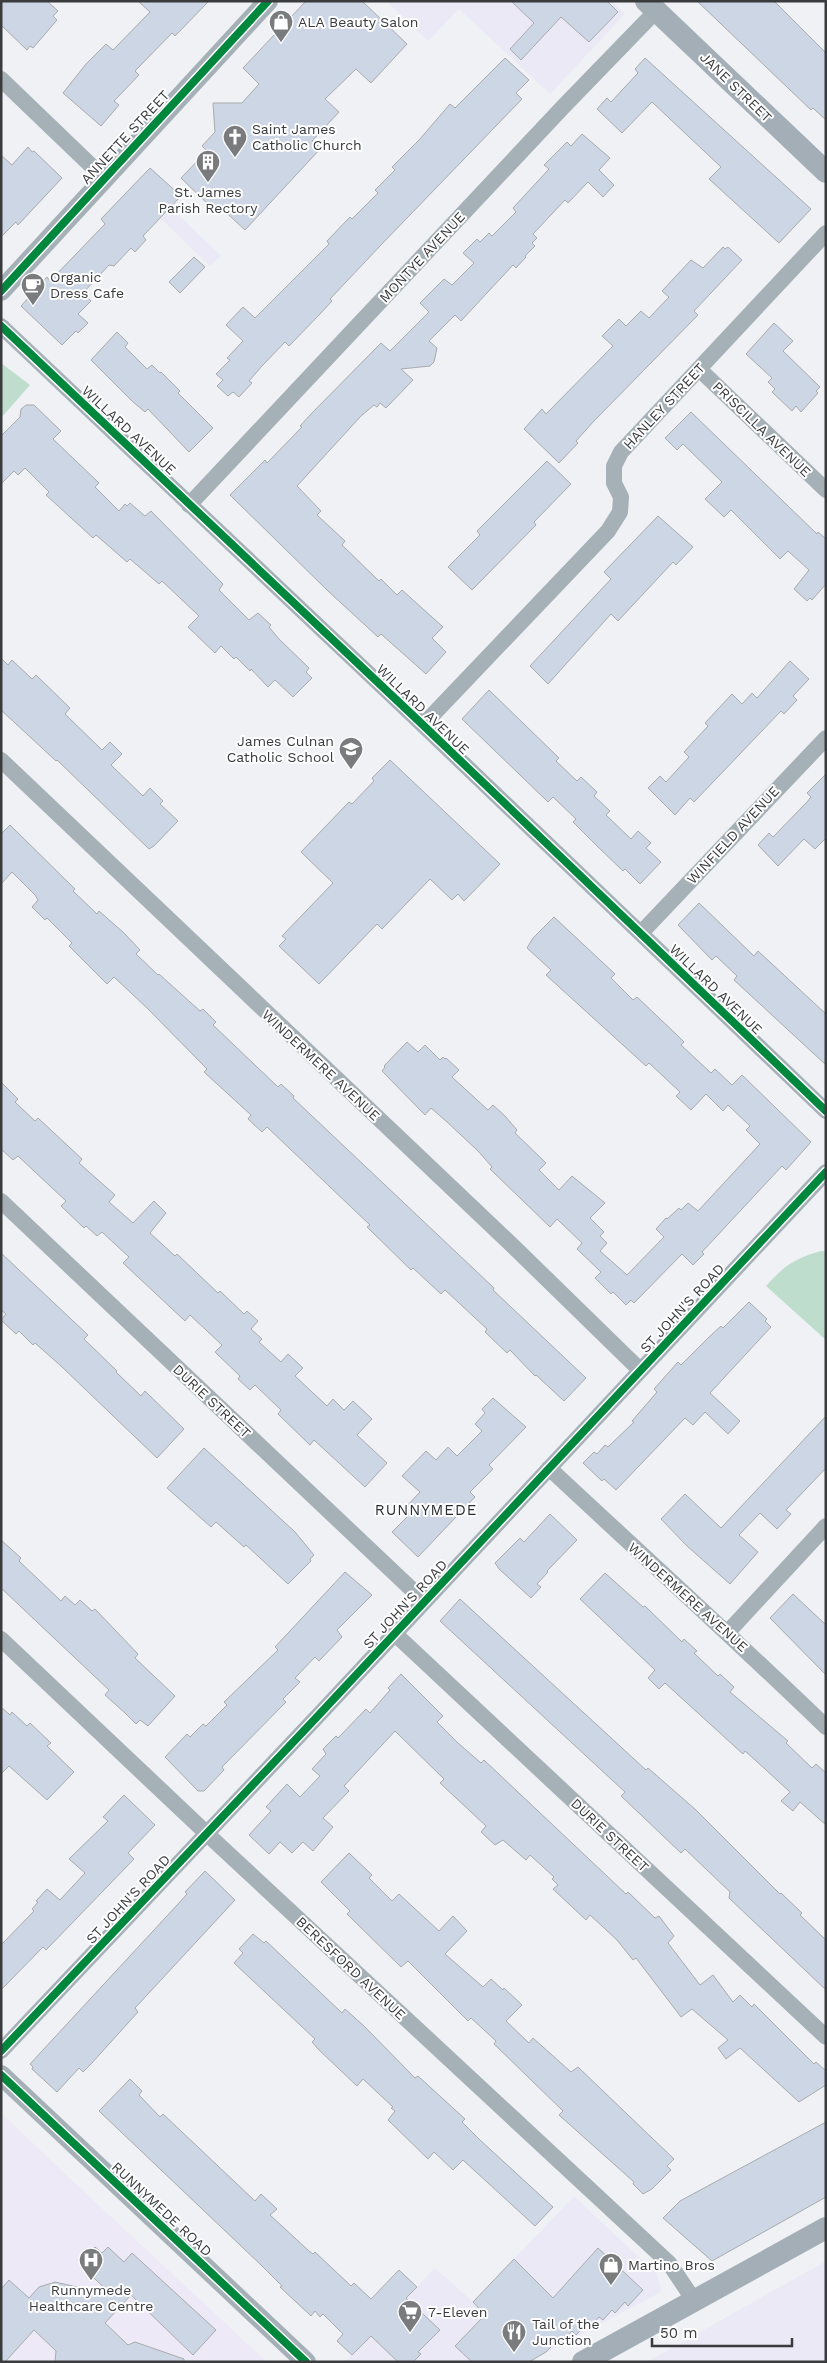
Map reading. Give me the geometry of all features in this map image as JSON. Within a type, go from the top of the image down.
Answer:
[{"type":"main road","name":"JANE STREET","points":[[651,6],[826,172]]},
{"type":"main road","points":[[583,2362],[695,2302],[826,2228]]},
{"type":"street","name":"ANNETTE STREET","points":[[1,290],[268,1]]},
{"type":"street","name":"MONTYE AVENUE","points":[[189,505],[556,114],[651,6]]},
{"type":"street","points":[[1,79],[104,178]]},
{"type":"street","name":"HANLEY STREET","points":[[423,725],[608,531],[620,512],[621,497],[614,483],[614,466],[621,452],[826,233]]},
{"type":"street","name":"WILLARD AVENUE","points":[[1,326],[423,725],[826,1112]]},
{"type":"street","name":"PRISCILLA AVENUE","points":[[699,369],[826,490]]},
{"type":"street","name":"WINFIELD AVENUE","points":[[641,933],[826,738]]},
{"type":"street","name":"WINDERMERE AVENUE","points":[[1,760],[516,1249],[640,1370]]},
{"type":"street","name":"ST JOHN'S ROAD","points":[[1,2051],[826,1172]]},
{"type":"street","name":"DURIE STREET","points":[[1,1201],[424,1601]]},
{"type":"street","name":"WINDERMERE AVENUE","points":[[549,1468],[660,1573],[728,1632],[826,1727]]},
{"type":"street","points":[[728,1632],[826,1526]]},
{"type":"street","name":"DURIE STREET","points":[[394,1633],[826,2037]]},
{"type":"street","name":"BERESFORD AVENUE","points":[[1,1639],[669,2263],[695,2302]]},
{"type":"street","name":"RUNNYMEDE ROAD","points":[[1,2075],[306,2362]]},
{"type":"shaded area","points":[[386,1],[612,1],[625,14],[550,94],[459,9],[428,41]]},
{"type":"shaded area","points":[[140,178],[221,256],[210,266],[129,188]]},
{"type":"shaded area","name":"Runnymede Healthcare Centre","points":[[1,2113],[94,2201],[267,2362],[1,2362]]},
{"type":"shaded area","points":[[574,2196],[657,2274],[661,2292],[529,2362],[345,2362],[435,2268],[473,2302]]},
{"type":"shaded area","points":[[826,2261],[826,2362],[647,2362]]},
{"type":"green space","points":[[1,363],[30,385],[1,418]]},
{"type":"green space","points":[[821,1251],[826,1251],[826,1340],[766,1286],[790,1264]]},
{"type":"building","points":[[1,1],[47,1],[58,11],[53,16],[57,20],[33,48],[30,46],[27,50],[1,25]]},
{"type":"building","points":[[138,1],[209,1],[175,36],[172,33],[135,71],[139,75],[114,101],[119,105],[101,126],[63,93],[86,64],[106,44],[113,50],[150,12]]},
{"type":"building","points":[[306,1],[362,1],[407,44],[371,83],[356,69],[325,99],[339,112],[312,141],[321,148],[245,230],[218,205],[214,210],[181,178],[207,151],[202,146],[215,132],[213,103],[242,103],[259,84],[243,68]]},
{"type":"building","points":[[511,1],[607,1],[618,12],[589,42],[561,17],[521,60],[510,49],[534,23]]},
{"type":"building","points":[[697,1],[774,1],[826,53],[826,120],[813,108],[811,110]]},
{"type":"building","points":[[505,58],[529,80],[516,93],[522,99],[330,299],[332,301],[289,346],[285,342],[262,366],[249,381],[252,383],[239,397],[233,392],[228,396],[217,386],[223,380],[216,374],[230,360],[227,358],[243,341],[226,325],[243,307],[255,318],[329,244],[327,241],[350,217],[352,219],[378,193],[375,190],[395,170],[392,167],[419,140],[450,104],[455,108]]},
{"type":"building","points":[[645,58],[811,209],[779,243],[709,179],[721,167],[652,102],[622,133],[597,109],[607,98],[611,102],[638,73],[635,69]]},
{"type":"building","points":[[582,134],[610,158],[599,170],[614,185],[603,197],[588,182],[568,203],[565,200],[533,234],[537,238],[532,243],[535,246],[516,268],[513,265],[461,321],[455,315],[429,341],[437,348],[434,362],[430,366],[401,369],[413,380],[386,408],[380,403],[377,407],[374,405],[361,416],[297,486],[321,511],[317,515],[345,541],[342,545],[379,581],[381,579],[397,595],[402,590],[443,627],[432,638],[446,652],[426,674],[381,634],[378,637],[230,495],[265,460],[267,463],[302,427],[300,426],[311,414],[381,343],[390,351],[429,312],[420,303],[444,279],[452,285],[474,263],[463,253],[477,239],[480,242],[489,233],[492,236],[516,212],[513,208],[549,169],[544,165],[567,142],[571,146]]},
{"type":"building","points":[[28,147],[62,178],[18,225],[16,222],[1,237],[1,155],[12,165]]},
{"type":"building","points":[[150,168],[181,196],[143,236],[146,240],[135,252],[131,248],[114,266],[109,265],[83,293],[91,301],[78,314],[88,323],[78,333],[76,331],[62,345],[21,306],[47,277],[50,281],[105,224],[101,219]]},
{"type":"building","points":[[723,247],[725,249],[728,247],[742,260],[694,311],[698,315],[594,421],[576,441],[578,443],[559,463],[524,429],[542,409],[546,414],[613,346],[602,336],[619,319],[626,326],[641,311],[649,318],[669,297],[662,291],[691,260],[703,268]]},
{"type":"building","points":[[194,257],[205,267],[180,293],[169,282]]},
{"type":"building","points":[[774,323],[793,341],[783,351],[820,387],[816,391],[818,393],[801,412],[796,406],[792,411],[772,392],[775,389],[768,382],[772,378],[746,354]]},
{"type":"building","points":[[117,332],[128,343],[125,347],[147,369],[152,365],[161,372],[180,391],[178,393],[213,428],[189,452],[148,409],[145,412],[132,401],[91,360]]},
{"type":"building","points":[[26,405],[34,405],[61,431],[53,439],[99,483],[95,487],[119,511],[125,504],[127,506],[130,503],[145,516],[151,511],[223,584],[219,590],[249,620],[258,613],[271,625],[269,627],[279,639],[309,668],[306,672],[312,678],[293,697],[275,680],[268,687],[251,669],[250,671],[236,657],[234,659],[221,646],[215,653],[188,627],[199,616],[162,581],[159,584],[130,559],[127,562],[96,535],[93,538],[46,495],[49,492],[25,468],[18,475],[14,471],[1,484],[1,436],[20,417],[21,409]]},
{"type":"building","points":[[691,412],[817,534],[818,532],[826,539],[826,584],[812,600],[810,598],[807,601],[794,589],[809,570],[788,551],[780,559],[731,510],[724,517],[705,499],[722,482],[683,444],[677,450],[665,438]]},
{"type":"building","points":[[547,461],[571,484],[534,522],[536,525],[472,590],[448,567],[480,535],[477,531]]},
{"type":"building","points":[[658,516],[693,547],[676,565],[673,562],[618,621],[611,614],[548,684],[530,666],[611,579],[604,572]]},
{"type":"building","points":[[1,658],[8,665],[12,660],[32,679],[36,675],[70,708],[65,714],[102,750],[110,742],[122,754],[111,765],[143,796],[150,788],[163,801],[160,804],[178,821],[154,846],[149,849],[57,760],[1,710]]},
{"type":"building","points":[[790,661],[809,679],[793,696],[797,700],[784,714],[781,711],[694,802],[690,798],[675,815],[648,788],[660,776],[666,782],[689,757],[684,752],[708,726],[705,723],[732,694],[742,704],[752,693],[757,698]]},
{"type":"building","points":[[489,690],[559,758],[556,761],[577,781],[581,777],[597,792],[594,796],[610,811],[606,815],[631,839],[638,831],[651,843],[646,848],[661,862],[640,884],[625,869],[623,871],[573,822],[576,819],[553,797],[548,802],[462,719]]},
{"type":"building","points":[[390,760],[500,864],[464,901],[458,894],[452,900],[430,879],[382,929],[377,924],[319,984],[279,946],[286,939],[282,936],[333,883],[301,852],[349,802],[352,804],[374,781],[372,778]]},
{"type":"building","points":[[826,774],[826,838],[815,849],[804,839],[778,866],[758,845],[769,833],[773,837],[807,802],[811,797],[807,793]]},
{"type":"building","points":[[10,825],[75,889],[73,891],[97,914],[99,911],[124,933],[140,950],[136,954],[200,1011],[203,1009],[216,1022],[213,1025],[278,1087],[281,1084],[294,1096],[293,1098],[494,1288],[493,1290],[586,1378],[564,1401],[535,1376],[510,1350],[507,1353],[485,1332],[487,1329],[445,1290],[441,1294],[413,1268],[411,1270],[367,1227],[370,1225],[267,1127],[262,1132],[248,1119],[251,1115],[204,1072],[207,1069],[114,977],[107,984],[69,946],[72,943],[47,918],[45,920],[32,907],[38,900],[12,872],[1,884],[1,834]]},
{"type":"building","points":[[699,903],[754,956],[758,951],[826,1014],[826,1065],[734,980],[737,976],[716,956],[712,960],[678,925]]},
{"type":"building","points":[[554,917],[615,974],[611,978],[633,1000],[637,997],[684,1042],[681,1045],[711,1073],[715,1069],[732,1085],[742,1075],[811,1142],[786,1170],[782,1166],[702,1252],[704,1254],[693,1265],[682,1254],[634,1303],[631,1300],[626,1305],[613,1292],[611,1294],[595,1278],[601,1272],[577,1249],[582,1243],[557,1219],[550,1227],[490,1169],[492,1167],[479,1152],[446,1121],[431,1108],[425,1115],[382,1071],[384,1066],[407,1042],[418,1052],[425,1045],[440,1060],[443,1057],[446,1058],[459,1070],[452,1077],[488,1110],[493,1105],[505,1116],[517,1130],[515,1133],[546,1163],[539,1170],[559,1190],[572,1176],[605,1203],[590,1218],[604,1232],[600,1236],[607,1243],[600,1251],[627,1275],[664,1237],[656,1229],[666,1218],[679,1208],[681,1210],[688,1203],[698,1211],[760,1144],[746,1130],[750,1126],[728,1105],[723,1111],[706,1094],[691,1110],[676,1096],[680,1092],[649,1063],[646,1066],[546,975],[551,970],[527,948],[533,938]]},
{"type":"building","points":[[1,1082],[18,1099],[15,1102],[35,1121],[38,1118],[82,1159],[79,1163],[115,1195],[109,1202],[133,1223],[154,1201],[166,1213],[150,1233],[175,1256],[177,1254],[218,1293],[220,1291],[244,1314],[247,1311],[258,1321],[251,1329],[262,1339],[259,1342],[281,1362],[288,1354],[303,1368],[295,1376],[327,1406],[333,1399],[344,1410],[353,1401],[372,1419],[357,1435],[387,1463],[365,1487],[314,1440],[310,1445],[278,1414],[281,1410],[255,1385],[250,1390],[238,1379],[240,1376],[215,1352],[222,1345],[190,1315],[185,1321],[123,1263],[129,1257],[102,1232],[97,1236],[86,1226],[84,1228],[61,1206],[66,1201],[18,1156],[13,1160],[1,1149]]},
{"type":"building","points":[[1,1253],[88,1335],[84,1339],[116,1372],[141,1396],[145,1391],[184,1429],[157,1458],[35,1343],[33,1345],[19,1331],[16,1334],[1,1320],[6,1314],[1,1310]]},
{"type":"building","points":[[749,1302],[767,1319],[765,1321],[771,1327],[710,1393],[740,1421],[728,1434],[705,1412],[693,1425],[685,1418],[616,1490],[604,1479],[602,1481],[583,1463],[594,1452],[597,1454],[605,1445],[608,1447],[634,1422],[632,1421],[657,1392],[654,1389],[678,1362],[681,1365],[709,1337],[721,1326],[723,1328]]},
{"type":"building","points":[[493,1398],[526,1427],[489,1465],[493,1469],[470,1492],[475,1497],[418,1557],[392,1532],[409,1515],[403,1510],[420,1492],[402,1476],[426,1451],[436,1460],[448,1447],[457,1456],[482,1431],[475,1424],[485,1413],[482,1409]]},
{"type":"building","points":[[826,1416],[826,1468],[786,1510],[791,1514],[777,1529],[760,1513],[739,1535],[758,1552],[730,1584],[687,1546],[661,1519],[685,1494],[721,1528]]},
{"type":"building","points":[[204,1448],[295,1532],[314,1555],[310,1559],[311,1561],[288,1584],[246,1545],[244,1547],[216,1522],[211,1527],[167,1488]]},
{"type":"building","points":[[550,1514],[577,1540],[547,1571],[537,1584],[541,1587],[531,1598],[499,1569],[495,1563],[520,1538],[524,1542]]},
{"type":"building","points":[[1,1540],[21,1558],[19,1561],[61,1601],[65,1596],[75,1605],[80,1600],[92,1611],[95,1609],[138,1654],[135,1658],[175,1696],[148,1726],[140,1720],[136,1724],[105,1695],[109,1690],[1,1588]]},
{"type":"building","points":[[345,1572],[372,1595],[337,1630],[342,1637],[319,1661],[315,1657],[295,1678],[300,1682],[283,1699],[286,1702],[222,1767],[224,1770],[204,1791],[198,1791],[165,1757],[187,1734],[190,1737],[203,1724],[206,1726],[227,1705],[224,1702],[278,1650],[275,1647]]},
{"type":"building","points":[[605,1573],[643,1607],[645,1606],[682,1642],[684,1639],[697,1651],[694,1653],[718,1676],[720,1674],[734,1687],[730,1692],[788,1741],[786,1743],[812,1768],[816,1764],[826,1773],[826,1825],[800,1802],[793,1811],[781,1801],[790,1792],[765,1769],[745,1751],[743,1754],[665,1683],[659,1689],[648,1678],[655,1670],[580,1599]]},
{"type":"building","points":[[793,1594],[826,1625],[826,1675],[770,1618]]},
{"type":"building","points":[[460,1599],[646,1770],[648,1768],[696,1810],[780,1894],[802,1913],[800,1915],[826,1940],[826,1990],[729,1898],[730,1892],[685,1849],[681,1853],[621,1796],[625,1792],[440,1621]]},
{"type":"building","points":[[401,1674],[443,1716],[437,1722],[458,1743],[481,1763],[484,1760],[626,1894],[628,1892],[655,1918],[659,1916],[674,1936],[668,1943],[700,1985],[713,1975],[733,2002],[740,1995],[752,2007],[754,2004],[814,2064],[816,2062],[826,2071],[826,2085],[799,2102],[740,2048],[726,2059],[718,2048],[728,2040],[692,2009],[681,2017],[636,1958],[633,1960],[617,1940],[590,1915],[586,1920],[553,1889],[558,1885],[552,1879],[554,1877],[530,1855],[526,1860],[503,1840],[495,1845],[481,1832],[486,1826],[440,1783],[444,1779],[395,1731],[344,1786],[349,1791],[323,1818],[333,1827],[313,1851],[303,1842],[292,1853],[280,1842],[269,1854],[249,1835],[271,1811],[266,1807],[287,1784],[300,1797],[320,1776],[312,1769],[326,1754],[323,1749],[336,1736],[338,1738],[366,1709],[370,1713]]},
{"type":"building","points":[[1,1707],[10,1715],[12,1712],[27,1726],[30,1723],[51,1743],[47,1746],[74,1772],[47,1800],[9,1766],[1,1774]]},
{"type":"building","points":[[124,1795],[155,1825],[128,1853],[134,1859],[46,1950],[43,1947],[1,1990],[1,1945],[34,1911],[32,1909],[38,1902],[36,1901],[47,1889],[60,1900],[85,1873],[69,1859],[108,1821],[103,1817]]},
{"type":"building","points":[[349,1853],[372,1875],[369,1878],[392,1901],[399,1894],[439,1931],[453,1916],[467,1931],[445,1954],[483,1987],[491,1979],[503,1990],[504,1988],[522,2005],[506,2021],[529,2043],[533,2038],[571,2072],[578,2067],[674,2159],[667,2166],[671,2170],[652,2189],[643,2194],[633,2184],[634,2182],[559,2115],[563,2111],[494,2044],[496,2041],[471,2018],[468,2021],[408,1961],[401,1967],[347,1914],[350,1911],[321,1882]]},
{"type":"building","points":[[205,1871],[235,1900],[135,2008],[138,2012],[91,2064],[83,2072],[79,2068],[57,2092],[32,2069],[33,2067],[30,2064],[178,1904],[187,1894],[185,1892]]},
{"type":"building","points":[[253,1934],[264,1943],[266,1941],[342,2013],[345,2009],[364,2026],[415,2078],[418,2076],[465,2119],[462,2122],[480,2140],[553,2207],[535,2226],[463,2160],[453,2170],[434,2152],[428,2159],[388,2120],[395,2111],[391,2108],[393,2107],[363,2079],[357,2086],[318,2049],[312,2042],[315,2039],[234,1963],[243,1953],[239,1949]]},
{"type":"building","points":[[130,2079],[142,2091],[139,2095],[160,2117],[163,2114],[255,2201],[261,2194],[277,2209],[270,2215],[309,2251],[313,2254],[315,2252],[351,2286],[354,2283],[371,2299],[399,2270],[417,2287],[406,2298],[440,2330],[418,2352],[421,2354],[413,2362],[398,2362],[371,2336],[352,2355],[337,2341],[343,2334],[323,2314],[320,2317],[315,2311],[311,2316],[280,2287],[282,2286],[261,2265],[99,2111]]},
{"type":"building","points":[[826,2122],[826,2197],[712,2261],[663,2218],[680,2201]]},
{"type":"building","name":"Runnymede Healthcare Centre","points":[[95,2247],[102,2253],[108,2247],[124,2262],[132,2253],[216,2330],[193,2355],[131,2295],[105,2323],[128,2345],[135,2342],[184,2359],[184,2362],[55,2362],[56,2351],[34,2330],[5,2362],[1,2362],[1,2289],[9,2280],[29,2298],[39,2287],[55,2282],[112,2295],[79,2264]]},
{"type":"building","points":[[598,2248],[643,2290],[628,2306],[625,2302],[615,2313],[612,2310],[603,2320],[599,2317],[590,2327],[587,2323],[576,2335],[572,2331],[561,2343],[558,2340],[546,2352],[529,2362],[472,2362],[455,2346],[485,2315],[473,2302],[514,2259],[553,2298]]},
{"type":"cycle path","points":[[1,291],[268,1]]},
{"type":"cycle path","points":[[1,326],[423,725],[826,1111]]},
{"type":"cycle path","points":[[1,2051],[315,1719],[826,1172]]},
{"type":"cycle path","points":[[1,2075],[306,2362]]},
{"type":"place","name":"ALA Beauty Salon","points":[[281,43]]},
{"type":"place","name":"Saint James Catholic Church","points":[[235,158]]},
{"type":"place","name":"St. James Parish Rectory","points":[[208,183]]},
{"type":"place","name":"Organic Dress Cafe","points":[[33,306]]},
{"type":"place","name":"James Culnan Catholic School","points":[[351,770]]},
{"type":"place","name":"Runnymede Healthcare Centre","points":[[91,2281]]},
{"type":"place","name":"Martino Bros","points":[[611,2286]]},
{"type":"place","name":"7-Eleven","points":[[410,2333]]},
{"type":"place","name":"Tail of the Junction","points":[[514,2353]]},
{"type":"district","name":"RUNNYMEDE","points":[[426,1510]]}]
